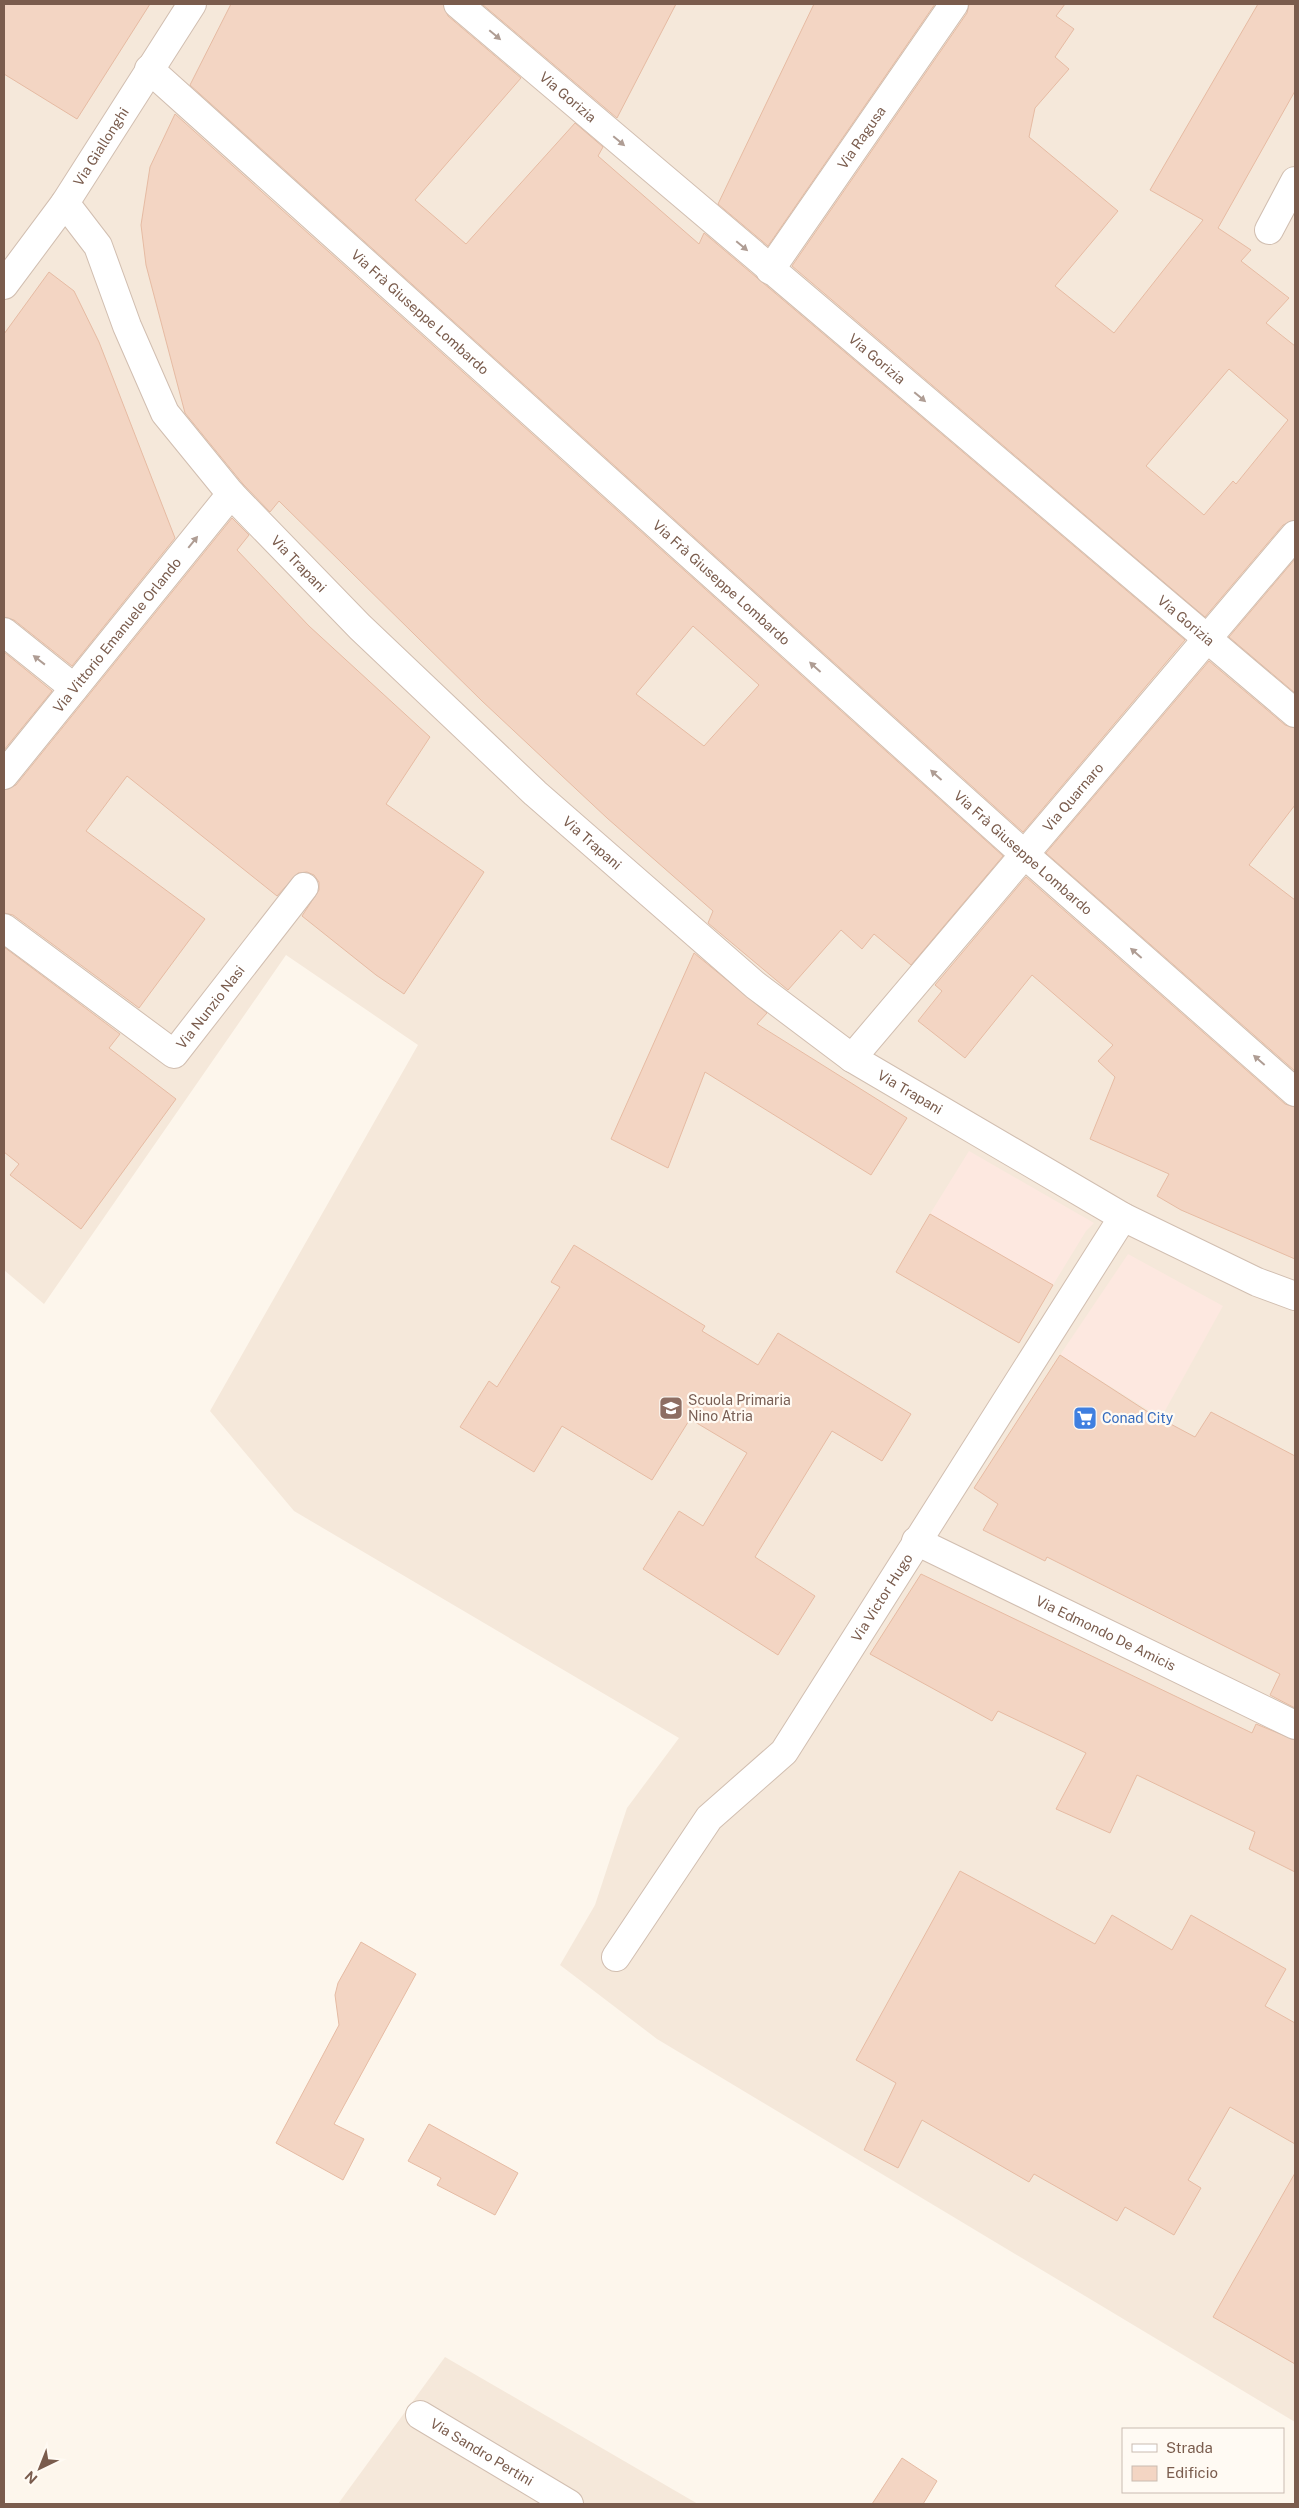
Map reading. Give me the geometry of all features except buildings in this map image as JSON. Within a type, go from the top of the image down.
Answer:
[{"type":"street","name":"Via Giallonghi","points":[[4,285],[65,203],[192,4]]},
{"type":"street","name":"Via Gorizia","points":[[458,4],[1295,713]]},
{"type":"street","name":"Via Ragusa","points":[[770,270],[954,4]]},
{"type":"street","name":"Via Frà Giuseppe Lombardo","points":[[150,69],[1024,854],[1295,1092]]},
{"type":"street","points":[[1269,230],[1295,181]]},
{"type":"street","name":"Via Trapani","points":[[65,203],[98,246],[127,326],[165,413],[231,494],[360,628],[535,793],[755,985],[852,1058],[1123,1216],[1257,1282],[1295,1296]]},
{"type":"street","name":"Via Vittorio Emanuele Orlando","points":[[4,775],[231,494]]},
{"type":"street","name":"Via Quarnaro","points":[[852,1058],[1295,534]]},
{"type":"street","points":[[4,632],[74,688]]},
{"type":"street","name":"Via Nunzio Nasi","points":[[4,928],[174,1054],[304,887]]},
{"type":"street","name":"Via Victor Hugo","points":[[616,1958],[709,1818],[784,1752],[1123,1216]]},
{"type":"street","name":"Via Edmondo De Amicis","points":[[916,1541],[1295,1725]]},
{"type":"street","name":"Via Sandro Pertini","points":[[420,2415],[570,2504]]},
{"type":"shaded area","points":[[4,4],[1295,4],[1295,2422],[657,2039],[560,1965],[595,1905],[627,1808],[679,1738],[294,1511],[210,1411],[418,1045],[286,955],[44,1304],[4,1270]]},
{"type":"shaded area","points":[[969,1151],[1094,1223],[1086,1231],[1053,1285],[930,1214]]},
{"type":"shaded area","points":[[1128,1254],[1223,1306],[1161,1418],[1060,1355]]},
{"type":"shaded area","points":[[445,2357],[698,2504],[338,2504]]},
{"type":"place","name":"Scuola Primaria Nino Atria","points":[[671,1408]]},
{"type":"place","name":"Conad City","points":[[1085,1418]]}]
